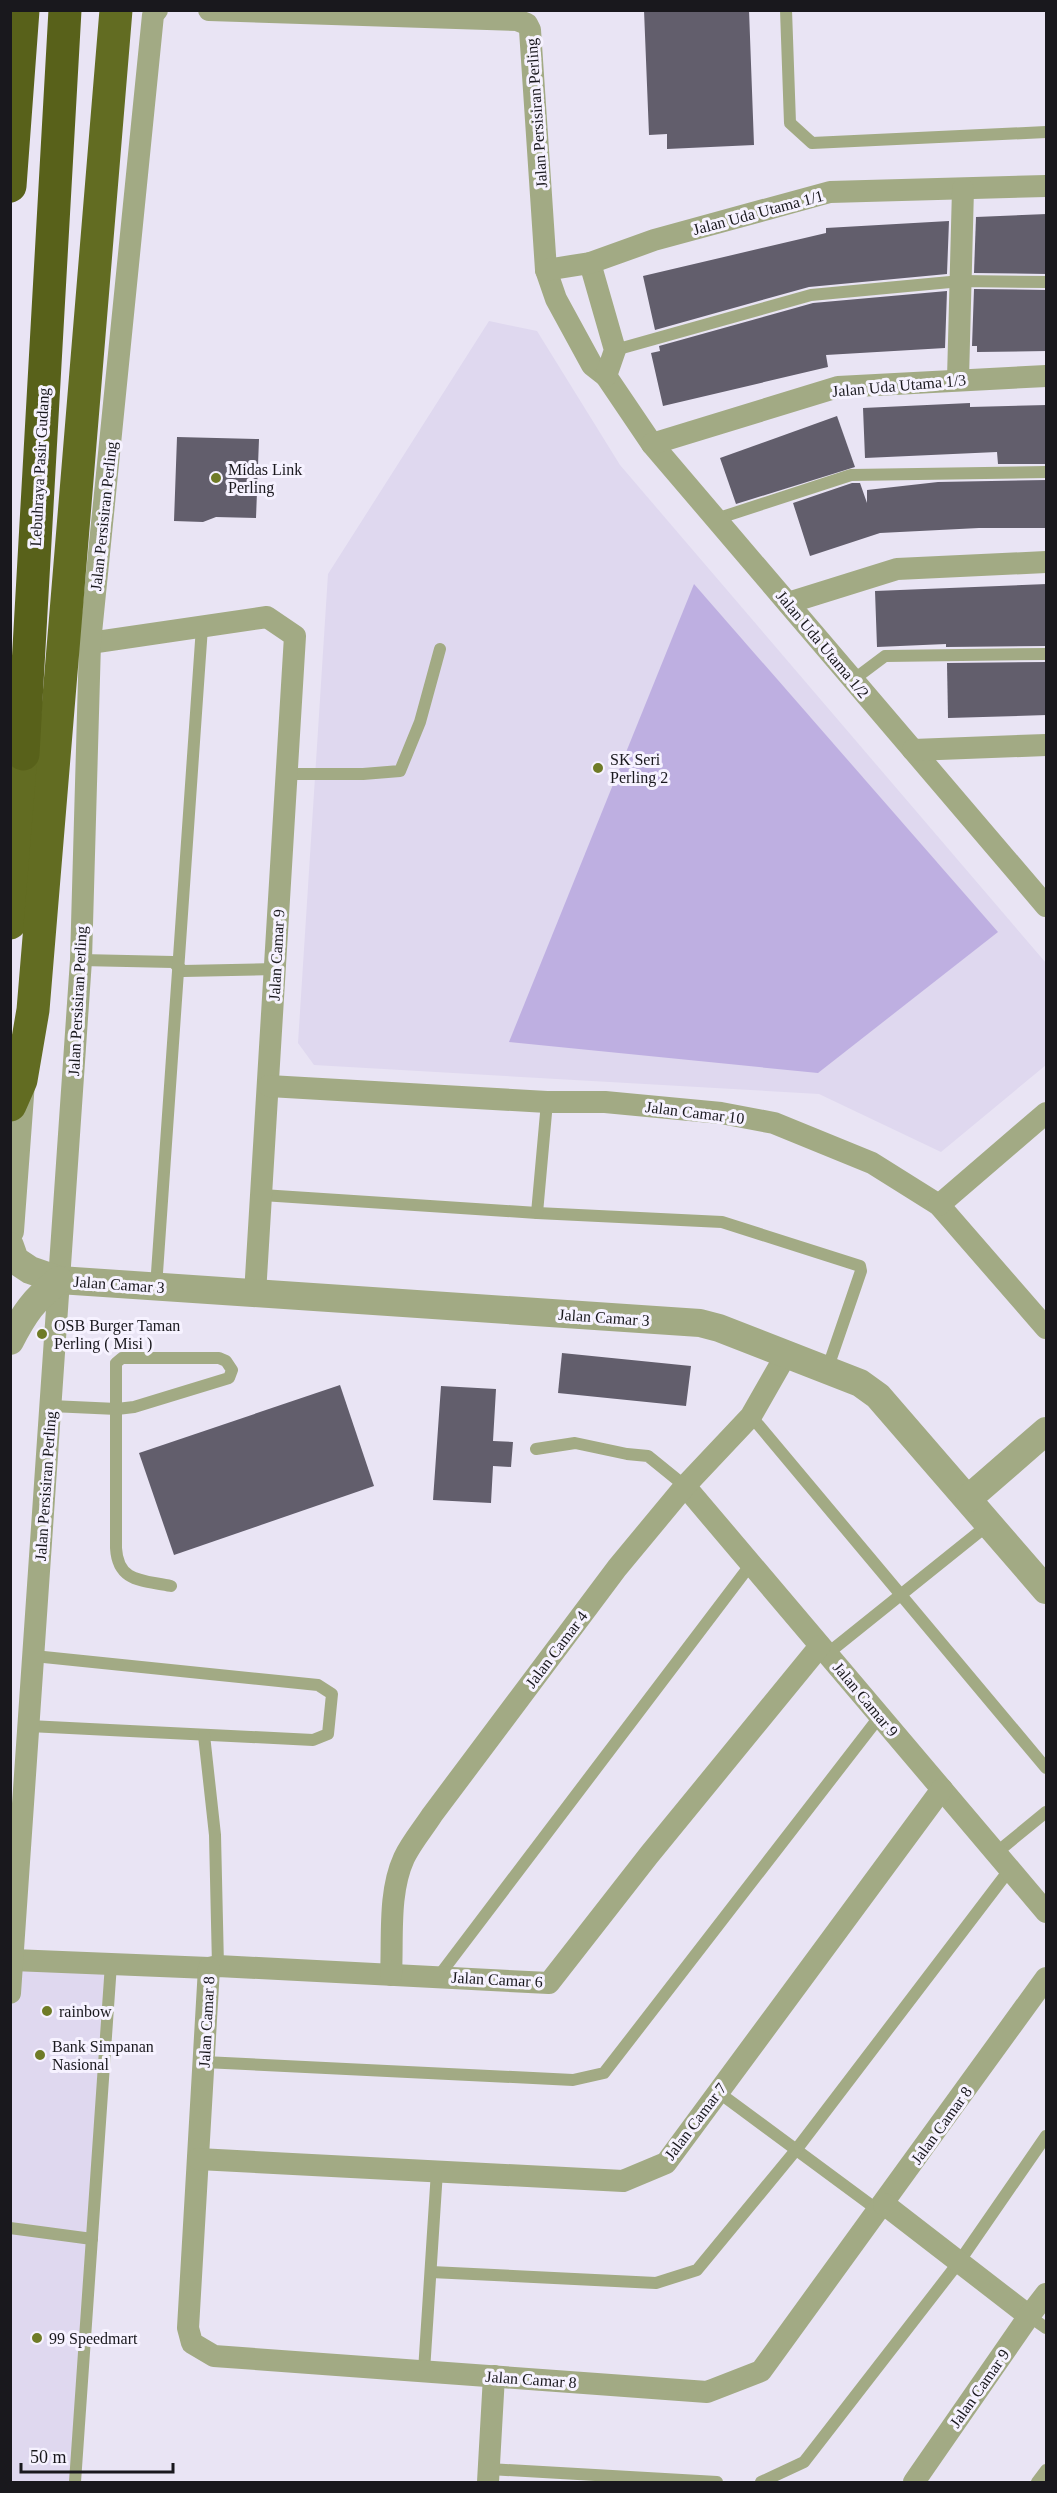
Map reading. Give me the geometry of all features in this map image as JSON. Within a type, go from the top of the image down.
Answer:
[{"type":"highway","points":[[10,186],[23,10]]},
{"type":"highway","name":"Lebuhraya Pasir Gudang","points":[[10,923],[23,754],[65,10]]},
{"type":"highway","points":[[16,1092],[33,1010],[47,862],[105,169],[116,10]]},
{"type":"street","name":"Jalan Persisiran Perling","points":[[10,1993],[81,960],[90,643],[153,15],[157,10]]},
{"type":"street","name":"Jalan Persisiran Perling","points":[[209,10],[379,13],[517,20],[527,24],[530,20]]},
{"type":"street","name":"Jalan Persisiran Perling","points":[[530,20],[546,270]]},
{"type":"street","name":"Jalan Uda Utama 1/1","points":[[546,270],[590,263],[654,240],[830,192],[1047,186]]},
{"type":"street","points":[[958,379],[963,189]]},
{"type":"street","points":[[590,263],[615,350],[606,376]]},
{"type":"street","name":"Jalan Uda Utama 1/2","points":[[546,270],[556,299],[592,365],[606,376],[652,444],[1047,906]]},
{"type":"street","name":"Jalan Uda Utama 1/3","points":[[652,444],[838,387],[1047,376]]},
{"type":"street","points":[[788,603],[897,569],[1047,562]]},
{"type":"street","name":"Jalan Camar 9","points":[[202,627],[267,618],[280,624],[295,636],[255,1294]]},
{"type":"street","points":[[90,643],[202,627]]},
{"type":"street","points":[[913,750],[1047,745]]},
{"type":"street","name":"Jalan Camar 10","points":[[269,1086],[547,1102],[605,1102],[721,1113],[774,1123],[872,1162],[939,1205],[1047,1328]]},
{"type":"street","points":[[10,1231],[16,1092]]},
{"type":"street","points":[[939,1205],[1047,1113]]},
{"type":"street","name":"Jalan Camar 3","points":[[10,1246],[15,1260],[30,1270],[59,1280],[700,1323],[787,1353],[860,1383],[878,1396],[1047,1590]]},
{"type":"street","points":[[10,1341],[22,1316],[39,1295],[59,1280]]},
{"type":"street","name":"Jalan Camar 4","points":[[391,1975],[394,1896],[404,1858],[432,1815],[617,1568],[685,1486],[751,1416],[787,1353]]},
{"type":"street","points":[[969,1498],[1047,1431]]},
{"type":"street","name":"Jalan Camar 9","points":[[685,1486],[1047,1912]]},
{"type":"street","name":"Jalan Camar 6","points":[[13,1960],[549,1983],[649,1855],[824,1650]]},
{"type":"street","name":"Jalan Camar 7","points":[[198,2159],[624,2181],[666,2163],[942,1789]]},
{"type":"street","name":"Jalan Camar 8","points":[[213,1967],[204,2062],[188,2328],[192,2343],[214,2356],[707,2392],[761,2371],[882,2208],[1047,1978]]},
{"type":"street","points":[[882,2208],[959,2262],[1038,2322]]},
{"type":"street","name":"Jalan Camar 9","points":[[914,2482],[1038,2322],[1047,2294]]},
{"type":"street","points":[[488,2476],[494,2376]]},
{"type":"lane","points":[[786,10],[790,123],[812,143],[1047,132]]},
{"type":"lane","points":[[615,350],[811,295],[961,281],[1047,282]]},
{"type":"lane","points":[[716,519],[851,475],[1047,472]]},
{"type":"lane","points":[[156,1287],[202,627]]},
{"type":"lane","points":[[286,774],[363,774],[400,771],[420,722],[440,649]]},
{"type":"lane","points":[[853,680],[885,656],[1047,654]]},
{"type":"lane","points":[[81,960],[173,962],[183,971],[275,969]]},
{"type":"lane","points":[[537,1213],[547,1102]]},
{"type":"lane","points":[[262,1195],[537,1213],[722,1222],[860,1266],[861,1271],[827,1370]]},
{"type":"lane","points":[[51,1406],[117,1409],[134,1407],[229,1378],[232,1371],[226,1361],[219,1358],[122,1358],[116,1363],[117,1409],[118,1563],[124,1574],[171,1586]]},
{"type":"lane","points":[[751,1416],[1047,1768]]},
{"type":"lane","points":[[536,1449],[575,1443],[648,1456],[685,1486]]},
{"type":"lane","points":[[824,1650],[902,1595],[990,1524]]},
{"type":"lane","points":[[438,1977],[751,1564]]},
{"type":"lane","points":[[29,1726],[312,1740],[328,1734],[332,1694],[318,1685],[34,1656]]},
{"type":"lane","points":[[204,2062],[573,2080],[604,2073],[880,1716]]},
{"type":"lane","points":[[204,1735],[215,1835],[213,1967]]},
{"type":"lane","points":[[431,2272],[656,2283],[697,2270],[796,2150],[1003,1861],[1047,1812]]},
{"type":"lane","points":[[75,2482],[111,1964]]},
{"type":"lane","points":[[718,2092],[796,2150],[882,2208]]},
{"type":"lane","points":[[761,2482],[804,2462],[959,2262],[1047,2136]]},
{"type":"lane","points":[[424,2371],[437,2171]]},
{"type":"lane","points":[[10,2228],[92,2239]]},
{"type":"lane","points":[[1037,2482],[1047,2470]]},
{"type":"lane","points":[[488,2476],[717,2482]]},
{"type":"shaded area","name":"SK Seri Perling 2","points":[[489,321],[537,331],[620,465],[1046,963],[1046,1065],[941,1152],[819,1094],[314,1065],[298,1043],[328,574]]},
{"type":"shaded area","points":[[694,584],[998,932],[818,1073],[509,1042]]},
{"type":"shaded area","points":[[10,1966],[114,1972],[80,2482],[11,2482]]},
{"type":"building","points":[[644,10],[749,10],[754,145],[667,149],[667,134],[649,135]]},
{"type":"building","points":[[1047,214],[1047,274],[974,273],[976,217]]},
{"type":"building","points":[[949,221],[947,274],[809,287],[655,330],[643,276],[826,233],[826,228]]},
{"type":"building","points":[[974,289],[1047,290],[1047,351],[977,352],[977,346],[972,346]]},
{"type":"building","points":[[947,291],[945,348],[826,355],[828,367],[663,406],[651,353],[660,351],[659,346],[813,303]]},
{"type":"building","points":[[970,403],[970,407],[1047,405],[1047,464],[998,464],[997,452],[865,458],[863,408]]},
{"type":"building","points":[[837,416],[855,467],[736,504],[720,458]]},
{"type":"building","name":"Midas Link Perling","points":[[177,437],[259,439],[256,518],[216,517],[203,522],[174,521]]},
{"type":"building","points":[[1047,480],[1047,528],[979,528],[880,533],[810,556],[793,503],[852,483],[860,483],[867,503],[867,490],[938,482]]},
{"type":"building","points":[[1047,584],[1047,646],[946,647],[946,644],[877,647],[875,591]]},
{"type":"building","points":[[1047,662],[1047,715],[948,718],[947,663]]},
{"type":"building","points":[[562,1353],[691,1366],[686,1406],[558,1393]]},
{"type":"building","points":[[340,1385],[374,1486],[174,1555],[139,1453]]},
{"type":"building","points":[[441,1386],[496,1389],[493,1441],[513,1442],[511,1467],[493,1466],[491,1503],[433,1500]]},
{"type":"place","name":"Midas Link Perling","points":[[216,478]]},
{"type":"place","name":"SK Seri Perling 2","points":[[598,768]]},
{"type":"place","name":"OSB Burger Taman Perling ( Misi )","points":[[42,1334]]},
{"type":"place","name":"rainbow","points":[[47,2011]]},
{"type":"place","name":"Bank Simpanan Nasional","points":[[40,2055]]},
{"type":"place","name":"99 Speedmart","points":[[37,2338]]}]
